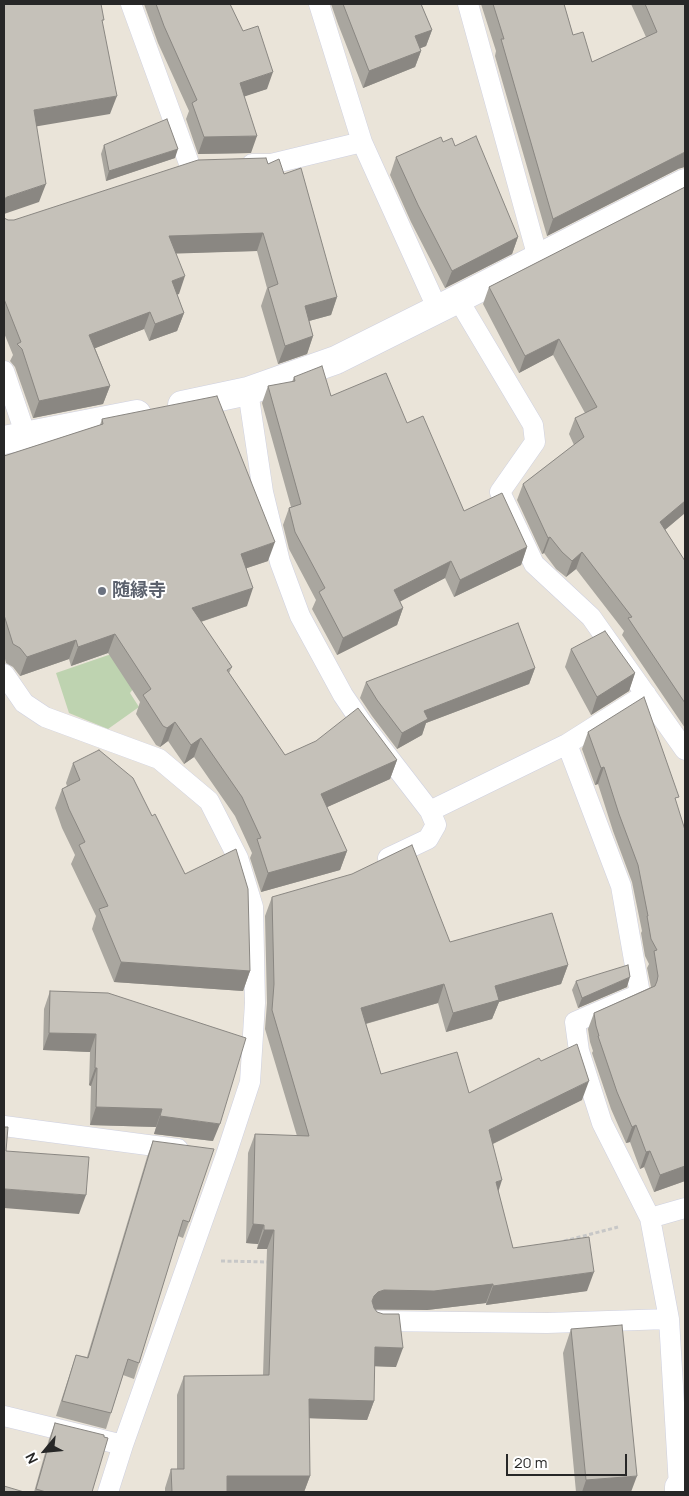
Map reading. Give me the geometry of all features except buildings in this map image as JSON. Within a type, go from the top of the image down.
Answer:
[{"type":"street","points":[[15,438],[248,391],[336,360],[685,183]]},
{"type":"lane","points":[[131,4],[189,168]]},
{"type":"lane","points":[[318,4],[362,142],[448,304],[533,425],[535,442],[500,492],[534,564],[590,617],[685,750]]},
{"type":"lane","points":[[468,4],[538,258]]},
{"type":"lane","points":[[235,165],[271,164],[362,142]]},
{"type":"lane","points":[[4,371],[15,438]]},
{"type":"lane","points":[[248,391],[263,492],[280,562],[300,616],[343,695],[362,723],[430,811],[436,825],[428,839],[368,869]]},
{"type":"lane","points":[[4,674],[24,703],[45,717],[159,759],[209,801],[262,904],[250,1082],[210,1153],[188,1261],[122,1445],[108,1492]]},
{"type":"lane","points":[[430,811],[567,744],[646,694]]},
{"type":"lane","points":[[567,744],[621,886],[640,994],[575,1022],[579,1051],[602,1123],[650,1218],[669,1319],[681,1488]]},
{"type":"lane","points":[[4,1126],[210,1153]]},
{"type":"lane","points":[[650,1218],[685,1208]]},
{"type":"lane","points":[[377,1321],[547,1323],[669,1319]]},
{"type":"lane","points":[[4,1416],[122,1445]]},
{"type":"path","points":[[558,1243],[650,1218]]},
{"type":"path","points":[[188,1261],[275,1262]]},
{"type":"green space","points":[[158,638],[163,649],[130,693],[139,707],[108,729],[69,713],[56,673]]},
{"type":"place","name":"随縁寺","points":[[102,591]]}]
